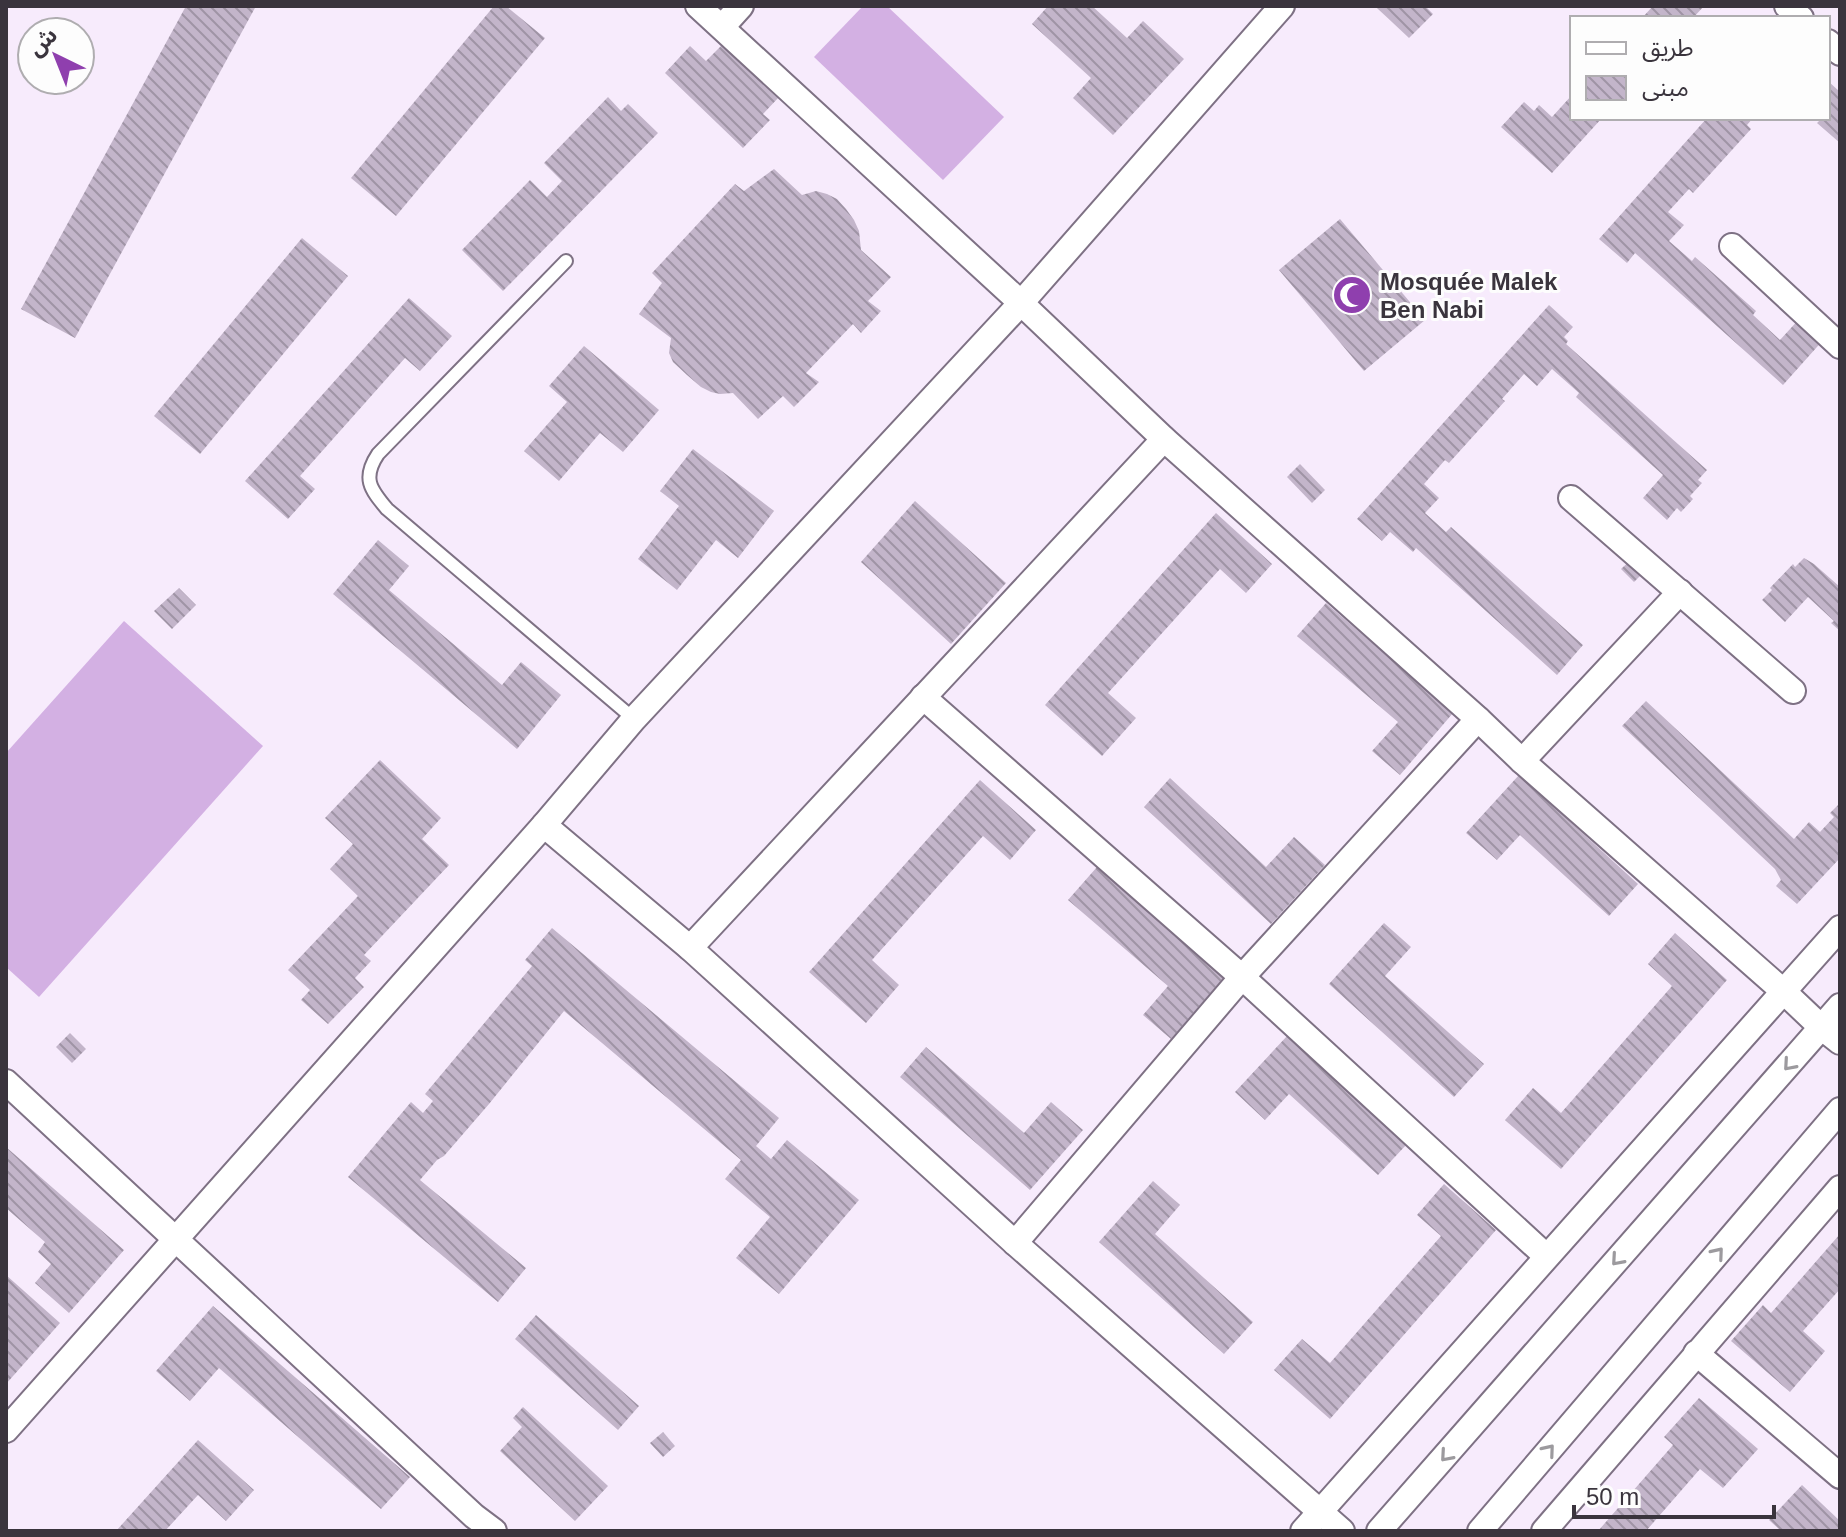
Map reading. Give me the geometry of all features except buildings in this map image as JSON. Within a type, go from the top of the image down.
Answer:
[{"type":"street","points":[[698,6],[1164,439],[1831,1035]]},
{"type":"street","points":[[722,27],[741,6]]},
{"type":"street","points":[[6,1430],[544,825],[634,719],[1021,303],[1282,6]]},
{"type":"street","points":[[1732,246],[1840,346]]},
{"type":"street","points":[[690,948],[1164,439]]},
{"type":"street","points":[[1571,498],[1793,691]]},
{"type":"street","points":[[1522,761],[1680,592]]},
{"type":"street","points":[[923,697],[1242,977],[1546,1256]]},
{"type":"street","points":[[1015,1243],[1242,977],[1478,719]]},
{"type":"street","points":[[544,825],[690,948],[1015,1243],[1342,1531]]},
{"type":"street","points":[[1303,1531],[1840,928]]},
{"type":"street","points":[[1379,1531],[1831,1035],[1840,1006]]},
{"type":"street","points":[[6,1082],[474,1516],[494,1531]]},
{"type":"street","points":[[1480,1531],[1840,1110]]},
{"type":"street","points":[[1544,1531],[1840,1188]]},
{"type":"street","points":[[1696,1353],[1840,1476]]},
{"type":"lane","points":[[566,261],[378,454],[371,465],[370,485],[387,509],[634,719]]},
{"type":"shaded area","points":[[863,6],[887,6],[1004,117],[943,180],[814,57]]},
{"type":"shaded area","points":[[124,621],[263,746],[39,997],[6,967],[6,753]]},
{"type":"place","name":"Mosquée Malek Ben Nabi","points":[[1352,295]]}]
